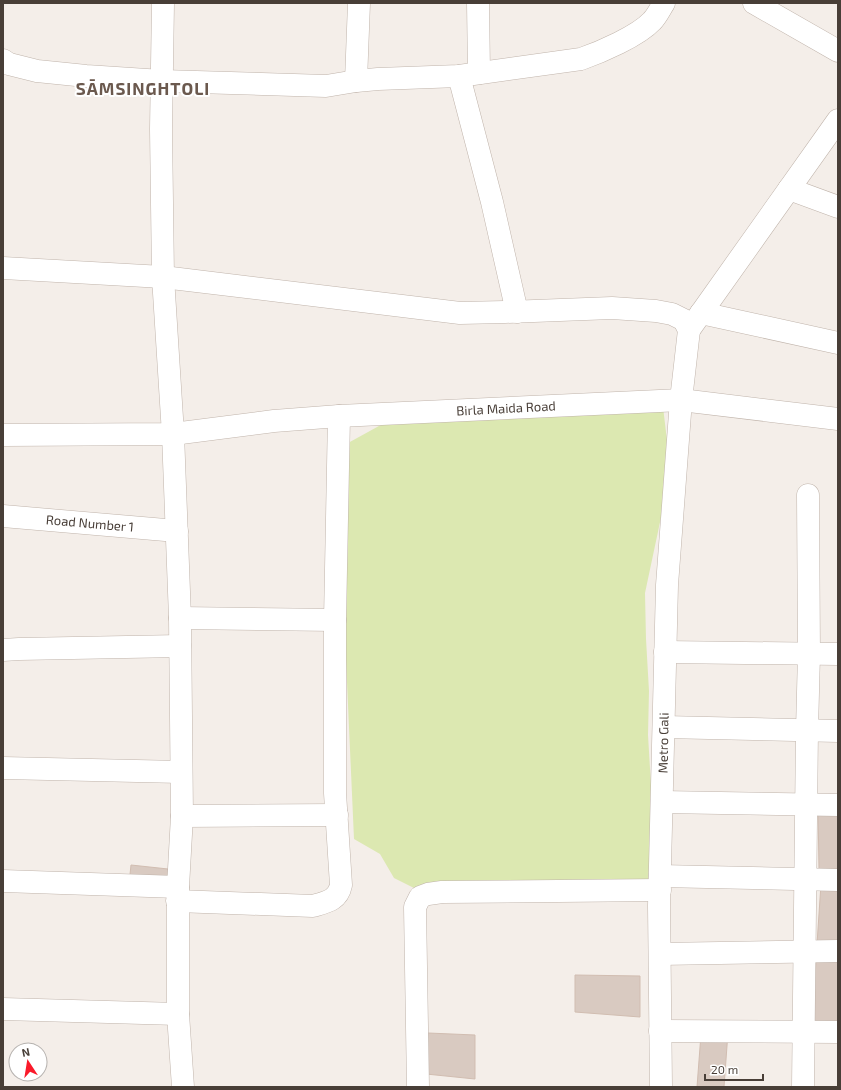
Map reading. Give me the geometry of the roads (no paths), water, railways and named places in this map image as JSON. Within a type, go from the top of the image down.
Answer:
[{"type":"street","points":[[163,3],[161,129],[163,277],[173,434],[180,618],[182,816],[177,894],[178,1014],[183,1087]]},
{"type":"street","points":[[356,81],[359,3]]},
{"type":"street","points":[[478,3],[469,75],[492,202],[517,312]]},
{"type":"street","points":[[3,60],[9,64],[37,71],[162,81],[326,86],[356,81],[469,75],[581,59],[595,54],[638,33],[652,21],[664,3]]},
{"type":"street","points":[[754,3],[838,51]]},
{"type":"street","points":[[695,322],[838,120]]},
{"type":"street","points":[[789,189],[838,207]]},
{"type":"street","points":[[3,268],[163,277],[460,313],[612,308],[672,314],[684,320],[695,322],[838,343]]},
{"type":"street","name":"Metro Gali","points":[[661,1087],[660,883],[667,585],[681,400],[695,322]]},
{"type":"street","name":"Birla Maida Road","points":[[3,435],[173,434],[274,421],[339,416],[681,400],[838,419]]},
{"type":"street","points":[[3,881],[313,906],[330,901],[340,892],[341,885],[335,793],[335,620],[339,416]]},
{"type":"street","points":[[803,1087],[809,654],[808,495]]},
{"type":"street","name":"Road Number 1","points":[[3,516],[177,531]]},
{"type":"street","points":[[180,618],[335,620]]},
{"type":"street","points":[[3,650],[180,646]]},
{"type":"street","points":[[666,652],[838,654]]},
{"type":"street","points":[[664,727],[838,731]]},
{"type":"street","points":[[3,768],[181,772]]},
{"type":"street","points":[[662,802],[838,805]]},
{"type":"street","points":[[182,816],[336,815]]},
{"type":"street","points":[[418,1087],[415,907],[420,897],[442,892],[660,883],[805,879],[838,880]]},
{"type":"street","points":[[660,954],[838,951]]},
{"type":"street","points":[[3,1009],[178,1014]]},
{"type":"street","points":[[660,1031],[838,1032]]},
{"type":"district","name":"SĀMSINGHTOLI","points":[[143,88]]}]
